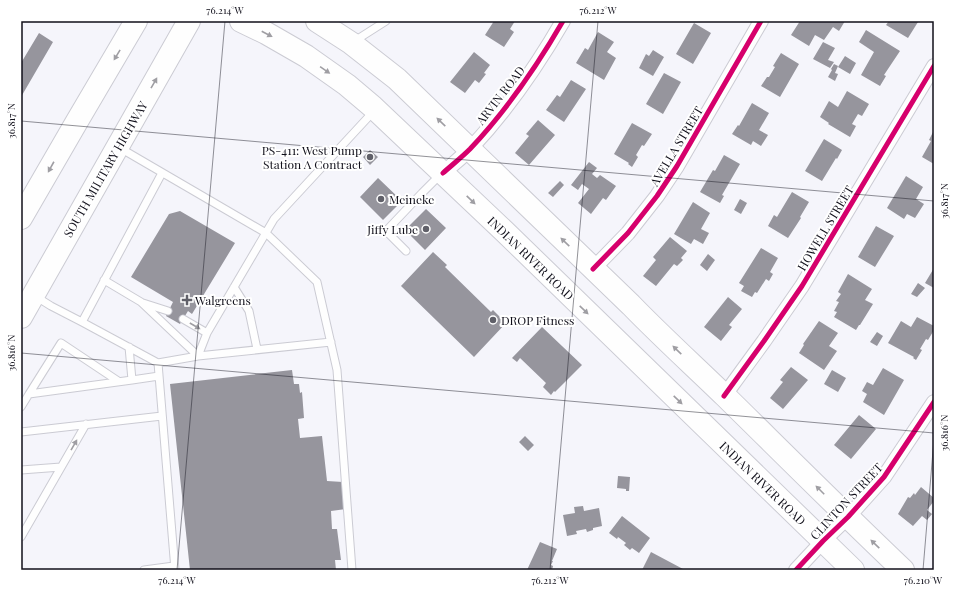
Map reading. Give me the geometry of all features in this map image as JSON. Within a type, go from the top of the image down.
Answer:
[{"type":"main road","points":[[21,218],[136,21]]},
{"type":"main road","name":"SOUTH MILITARY HIGHWAY","points":[[21,317],[189,21]]},
{"type":"main road","name":"INDIAN RIVER ROAD","points":[[241,21],[266,33],[306,56],[376,109],[516,242],[853,570]]},
{"type":"main road","points":[[317,21],[352,43],[397,79],[903,570]]},
{"type":"street","name":"ARVIN ROAD","points":[[442,173],[469,149],[501,113],[529,75],[563,21]]},
{"type":"street","name":"AVELLA STREET","points":[[593,269],[628,233],[657,196],[677,166],[761,21]]},
{"type":"street","name":"HOWELL STREET","points":[[724,396],[802,286],[930,82],[934,66]]},
{"type":"street","name":"CLINTON STREET","points":[[796,570],[823,541],[848,518],[884,477],[934,402]]},
{"type":"lane","points":[[352,43],[386,21]]},
{"type":"lane","points":[[198,356],[207,333],[274,219],[376,109]]},
{"type":"lane","points":[[118,147],[266,233],[317,282],[336,370],[352,570]]},
{"type":"lane","points":[[82,322],[162,173]]},
{"type":"lane","points":[[406,251],[386,232],[442,173]]},
{"type":"lane","points":[[104,280],[140,302],[198,356]]},
{"type":"lane","points":[[234,287],[249,311],[257,349]]},
{"type":"lane","points":[[34,295],[51,306],[158,363],[198,356],[331,342]]},
{"type":"lane","points":[[140,302],[168,311]]},
{"type":"lane","points":[[183,320],[207,333]]},
{"type":"lane","points":[[21,407],[61,343],[118,381]]},
{"type":"lane","points":[[129,348],[132,380]]},
{"type":"lane","points":[[144,570],[174,568],[158,363]]},
{"type":"lane","points":[[29,394],[159,376]]},
{"type":"lane","points":[[21,432],[162,416]]},
{"type":"lane","points":[[21,537],[86,424]]},
{"type":"lane","points":[[21,470],[61,467]]},
{"type":"building","points":[[494,21],[515,21],[510,29],[514,32],[504,47],[485,35]]},
{"type":"building","points":[[800,21],[845,21],[839,31],[833,27],[824,40],[815,35],[809,46],[791,35]]},
{"type":"building","points":[[889,21],[918,22],[908,38],[886,25]]},
{"type":"building","points":[[694,23],[711,33],[693,64],[676,54]]},
{"type":"building","points":[[866,30],[900,51],[884,75],[886,76],[880,86],[861,75],[874,52],[859,42]]},
{"type":"building","points":[[598,32],[614,42],[607,52],[616,58],[604,80],[576,63],[585,48],[588,50]]},
{"type":"building","points":[[39,33],[53,42],[21,97],[21,63]]},
{"type":"building","points":[[823,42],[835,48],[828,60],[834,62],[830,68],[813,59]]},
{"type":"building","points":[[653,50],[664,57],[653,76],[639,68],[646,54],[649,56]]},
{"type":"building","points":[[474,52],[490,65],[484,73],[486,74],[479,83],[475,80],[465,93],[450,82]]},
{"type":"building","points":[[781,53],[799,64],[780,97],[761,86],[767,77],[769,77],[775,67],[773,66]]},
{"type":"building","points":[[845,56],[856,63],[850,74],[838,67]]},
{"type":"building","points":[[834,64],[838,66],[835,73],[838,74],[835,81],[828,77]]},
{"type":"building","points":[[664,73],[681,82],[663,114],[646,104]]},
{"type":"building","points":[[571,80],[586,89],[564,122],[546,110],[557,95],[560,97]]},
{"type":"building","points":[[847,91],[869,104],[862,116],[858,114],[852,124],[856,126],[850,137],[828,124],[829,123],[820,117],[829,101],[838,107]]},
{"type":"building","points":[[752,103],[769,113],[759,130],[768,135],[761,146],[753,141],[751,145],[732,134],[738,125],[739,126]]},
{"type":"building","points":[[538,120],[555,135],[529,165],[515,153],[529,136],[526,134]]},
{"type":"building","points":[[632,123],[652,134],[644,146],[642,145],[636,155],[638,157],[632,167],[628,164],[629,163],[614,154]]},
{"type":"building","points":[[934,130],[934,164],[922,157],[931,141],[929,140]]},
{"type":"building","points":[[824,139],[842,150],[822,181],[805,171]]},
{"type":"building","name":"PS-411: West Pump Station A Contract","points":[[370,150],[378,157],[370,165],[363,157]]},
{"type":"building","points":[[724,155],[740,164],[722,195],[724,196],[720,203],[700,192]]},
{"type":"building","points":[[589,162],[597,168],[592,174],[597,178],[600,175],[616,186],[606,200],[603,198],[591,214],[578,203],[589,189],[582,184],[578,190],[571,185]]},
{"type":"building","points":[[906,176],[923,187],[916,199],[924,204],[915,218],[907,214],[904,219],[887,208]]},
{"type":"building","name":"Meineke","points":[[378,178],[402,201],[383,220],[360,197]]},
{"type":"building","points":[[560,181],[564,185],[553,197],[548,193]]},
{"type":"building","points":[[792,192],[809,202],[788,238],[768,226],[774,215],[777,217]]},
{"type":"building","points":[[740,199],[747,203],[741,214],[734,210]]},
{"type":"building","points":[[693,202],[710,213],[701,229],[709,233],[703,244],[694,239],[691,244],[674,234]]},
{"type":"building","name":"Jiffy Lube","points":[[426,209],[446,228],[425,250],[405,230]]},
{"type":"building","name":"Walgreens","points":[[180,211],[235,243],[192,314],[188,311],[180,324],[166,316],[173,302],[131,277],[169,214]]},
{"type":"building","points":[[876,226],[894,236],[875,267],[858,257]]},
{"type":"building","points":[[670,237],[687,251],[681,258],[683,260],[677,266],[674,264],[656,286],[643,276],[656,260],[653,257]]},
{"type":"building","points":[[761,248],[778,258],[770,272],[773,274],[769,281],[766,279],[757,293],[755,292],[752,297],[741,291],[744,286],[739,283]]},
{"type":"building","points":[[433,252],[447,265],[445,267],[491,312],[493,310],[506,323],[474,357],[401,286]]},
{"type":"building","points":[[708,254],[715,260],[707,271],[700,265]]},
{"type":"building","points":[[934,268],[934,288],[925,283]]},
{"type":"building","points":[[848,274],[872,289],[865,300],[873,304],[856,330],[834,317],[837,312],[834,311],[839,302],[836,301],[841,294],[838,292]]},
{"type":"building","points":[[918,283],[925,288],[917,297],[911,294]]},
{"type":"building","points":[[728,297],[742,309],[729,325],[732,327],[721,341],[704,327]]},
{"type":"building","points":[[917,317],[934,326],[934,330],[920,349],[922,350],[916,360],[913,358],[914,357],[888,343],[901,321],[911,327]]},
{"type":"building","points":[[819,321],[838,333],[829,346],[837,351],[824,370],[799,353],[804,345],[803,344]]},
{"type":"building","points":[[542,327],[582,365],[551,395],[543,387],[546,383],[520,358],[517,362],[512,358]]},
{"type":"building","points":[[877,332],[883,336],[877,346],[870,342]]},
{"type":"building","points":[[791,367],[808,380],[783,409],[770,398],[783,382],[780,380]]},
{"type":"building","points":[[883,368],[904,380],[884,415],[863,402],[867,394],[862,391],[867,382],[873,385]]},
{"type":"building","points":[[292,370],[294,384],[299,384],[300,393],[302,392],[304,418],[298,419],[300,438],[322,436],[327,481],[343,482],[346,509],[331,511],[332,529],[337,529],[341,560],[335,560],[336,570],[190,570],[170,384]]},
{"type":"building","points":[[832,370],[846,378],[838,392],[824,384]]},
{"type":"building","points":[[859,415],[876,429],[851,459],[834,445]]},
{"type":"building","points":[[525,436],[534,445],[528,451],[519,442]]},
{"type":"building","points":[[618,476],[630,477],[629,491],[626,491],[626,489],[617,488]]},
{"type":"building","points":[[921,487],[934,498],[934,501],[927,510],[932,514],[927,520],[922,516],[913,526],[898,514],[908,497],[910,498],[914,493],[915,495]]},
{"type":"building","points":[[583,506],[584,511],[599,508],[602,526],[593,528],[593,530],[587,532],[586,529],[576,531],[577,534],[567,536],[563,515],[575,513],[574,507]]},
{"type":"building","points":[[622,516],[650,538],[639,553],[632,548],[630,550],[624,545],[626,543],[609,533]]},
{"type":"building","points":[[540,542],[557,549],[551,565],[553,566],[552,570],[527,570]]},
{"type":"building","points":[[651,552],[683,569],[683,570],[642,570]]},
{"type":"cycle path","points":[[443,173],[470,149],[508,104],[543,55],[563,21]]},
{"type":"cycle path","points":[[593,269],[628,233],[657,196],[677,166],[761,21]]},
{"type":"cycle path","points":[[724,396],[802,286],[934,66]]},
{"type":"cycle path","points":[[796,570],[848,517],[884,477],[934,402]]},
{"type":"place","name":"PS-411: West Pump Station A Contract","points":[[370,157]]},
{"type":"place","name":"Meineke","points":[[381,199]]},
{"type":"place","name":"Jiffy Lube","points":[[426,229]]},
{"type":"place","name":"Walgreens","points":[[187,300]]},
{"type":"place","name":"DROP Fitness","points":[[493,320]]}]
